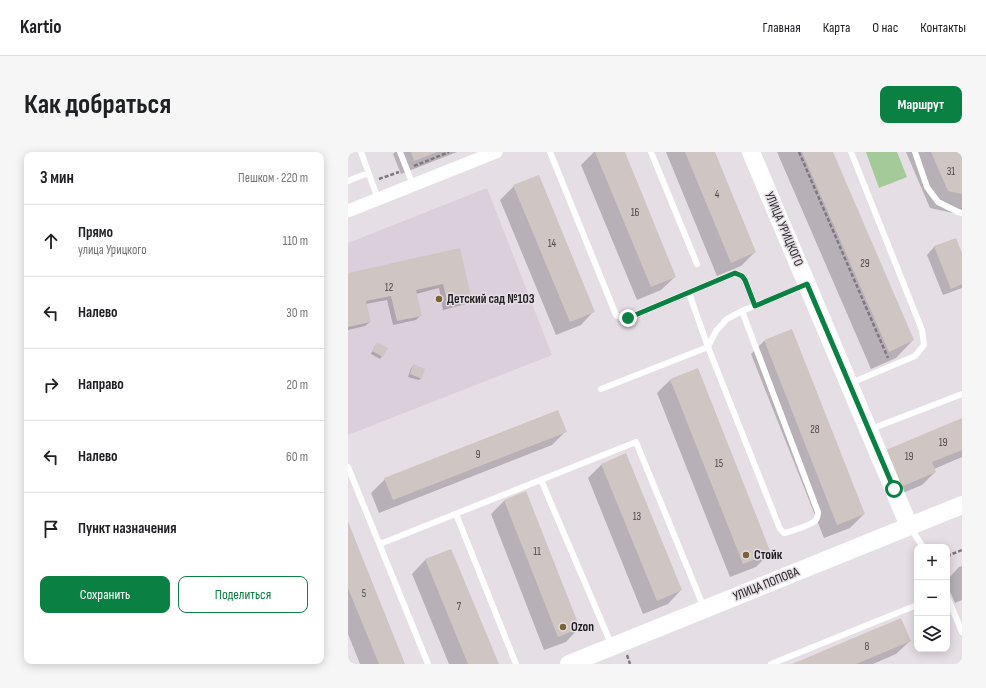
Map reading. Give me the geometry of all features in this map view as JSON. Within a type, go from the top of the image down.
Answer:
[{"type":"main road","name":"УЛИЦА УРИЦКОГО","points":[[751,152],[910,526]]},
{"type":"main road","name":"УЛИЦА ПОПОВА","points":[[569,664],[962,505]]},
{"type":"street","points":[[348,211],[496,152]]},
{"type":"lane","points":[[361,152],[378,199]]},
{"type":"lane","points":[[400,152],[413,185]]},
{"type":"lane","points":[[550,152],[616,315],[622,318],[628,318],[735,273],[742,276],[745,280],[755,306]]},
{"type":"lane","points":[[650,152],[697,264]]},
{"type":"lane","points":[[850,384],[914,356],[924,345],[922,330],[851,152]]},
{"type":"lane","points":[[915,152],[927,187],[938,202],[962,213]]},
{"type":"lane","points":[[348,181],[368,173]]},
{"type":"lane","points":[[601,389],[708,346],[716,331],[727,319],[742,311],[807,284]]},
{"type":"lane","points":[[689,293],[708,346],[780,529],[784,533],[790,532],[814,521],[818,517],[818,512],[742,311]]},
{"type":"lane","points":[[869,430],[962,394]]},
{"type":"lane","points":[[380,544],[636,442],[705,609]]},
{"type":"lane","points":[[348,467],[428,664]]},
{"type":"lane","points":[[541,480],[612,647]]},
{"type":"lane","points":[[456,514],[516,664]]},
{"type":"lane","name":"УЛИЦА УРИЦКОГО","points":[[910,526],[921,544]]},
{"type":"lane","points":[[950,603],[962,632]]},
{"type":"lane","points":[[771,664],[914,606]]},
{"type":"path","points":[[799,152],[891,366]]},
{"type":"path","points":[[950,555],[962,550]]},
{"type":"shaded area","name":"Детский сад №103","points":[[487,188],[552,355],[348,435],[348,243]]},
{"type":"green space","points":[[866,152],[897,152],[907,177],[879,188]]},
{"type":"building","points":[[411,152],[437,152],[414,161]]},
{"type":"building","points":[[595,152],[625,152],[676,277],[651,287]]},
{"type":"building","points":[[685,152],[715,152],[756,252],[731,263]]},
{"type":"building","points":[[802,152],[833,152],[914,340],[889,352]]},
{"type":"building","points":[[931,152],[962,152],[962,194],[948,191]]},
{"type":"building","points":[[539,175],[595,312],[570,322],[513,185]]},
{"type":"building","points":[[956,238],[962,253],[962,284],[951,289],[934,246]]},
{"type":"building","points":[[460,248],[472,300],[448,305],[443,284],[416,290],[422,316],[397,321],[391,296],[366,301],[371,322],[348,327],[348,273]]},
{"type":"building","points":[[792,329],[865,514],[837,525],[764,340]]},
{"type":"building","points":[[377,342],[388,348],[383,357],[372,351]]},
{"type":"building","points":[[413,364],[425,369],[422,379],[410,374]]},
{"type":"building","points":[[698,368],[771,553],[743,564],[670,379]]},
{"type":"building","points":[[558,410],[567,432],[393,500],[384,478]]},
{"type":"building","points":[[962,418],[962,450],[932,462],[936,472],[901,487],[886,450]]},
{"type":"building","points":[[626,453],[682,590],[657,601],[601,464]]},
{"type":"building","points":[[526,491],[580,628],[558,637],[504,500]]},
{"type":"building","points":[[348,521],[405,664],[379,664],[348,588]]},
{"type":"building","points":[[451,549],[499,664],[468,664],[425,559]]},
{"type":"building","points":[[901,618],[911,641],[856,664],[792,664]]},
{"type":"place","name":"Детский сад №103","points":[[439,299]]},
{"type":"place","name":"Стойк","points":[[746,555]]},
{"type":"place","name":"Ozon","points":[[563,627]]},
{"type":"route","points":[[628,318],[735,273],[742,276],[745,280],[755,306],[807,284],[894,489]]}]
